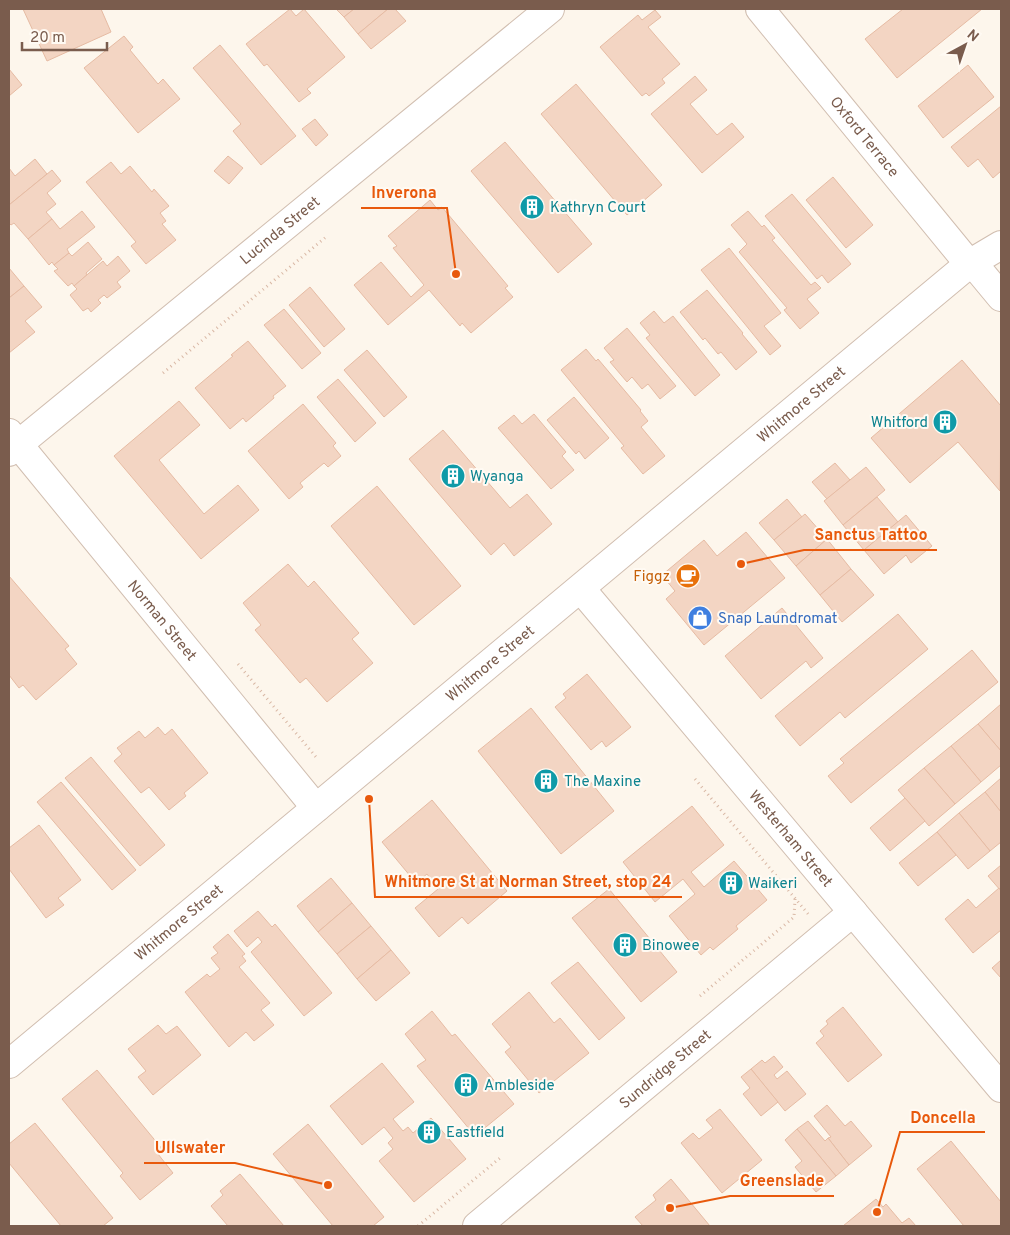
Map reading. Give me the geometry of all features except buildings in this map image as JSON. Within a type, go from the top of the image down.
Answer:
[{"type":"street","name":"Lucinda Street","points":[[12,443],[550,9]]},
{"type":"street","name":"Oxford Terrace","points":[[760,9],[970,263],[1001,296]]},
{"type":"street","name":"Whitmore Street","points":[[9,1064],[582,589],[970,263],[1001,230]]},
{"type":"street","name":"Whitmore Street","points":[[970,263],[1001,245]]},
{"type":"street","name":"Norman Street","points":[[12,443],[316,808]]},
{"type":"street","name":"Westerham Street","points":[[582,589],[1001,1088]]},
{"type":"street","name":"Sundridge Street","points":[[478,1226],[853,912]]},
{"type":"path","points":[[163,373],[326,237]]},
{"type":"path","points":[[233,658],[316,757]]},
{"type":"path","points":[[695,779],[810,916]]},
{"type":"path","points":[[700,996],[794,917],[795,899]]},
{"type":"path","points":[[418,1226],[500,1158]]},
{"type":"place","name":"Kathryn Court","points":[[532,207]]},
{"type":"place","name":"Inverona","points":[[456,274]]},
{"type":"place","name":"Whitford","points":[[945,422]]},
{"type":"place","name":"Wyanga","points":[[453,476]]},
{"type":"place","name":"Sanctus Tattoo","points":[[741,564]]},
{"type":"place","name":"Figgz","points":[[688,576]]},
{"type":"place","name":"Snap Laundromat","points":[[700,618]]},
{"type":"place","name":"The Maxine","points":[[546,781]]},
{"type":"place","name":"Whitmore St at Norman Street, stop 24","points":[[369,799]]},
{"type":"place","name":"Waikeri","points":[[731,883]]},
{"type":"place","name":"Binowee","points":[[625,945]]},
{"type":"place","name":"Ambleside","points":[[466,1085]]},
{"type":"place","name":"Eastfield","points":[[429,1132]]},
{"type":"place","name":"Ullswater","points":[[328,1185]]},
{"type":"place","name":"Greenslade","points":[[670,1208]]},
{"type":"place","name":"Doncella","points":[[877,1212]]}]
